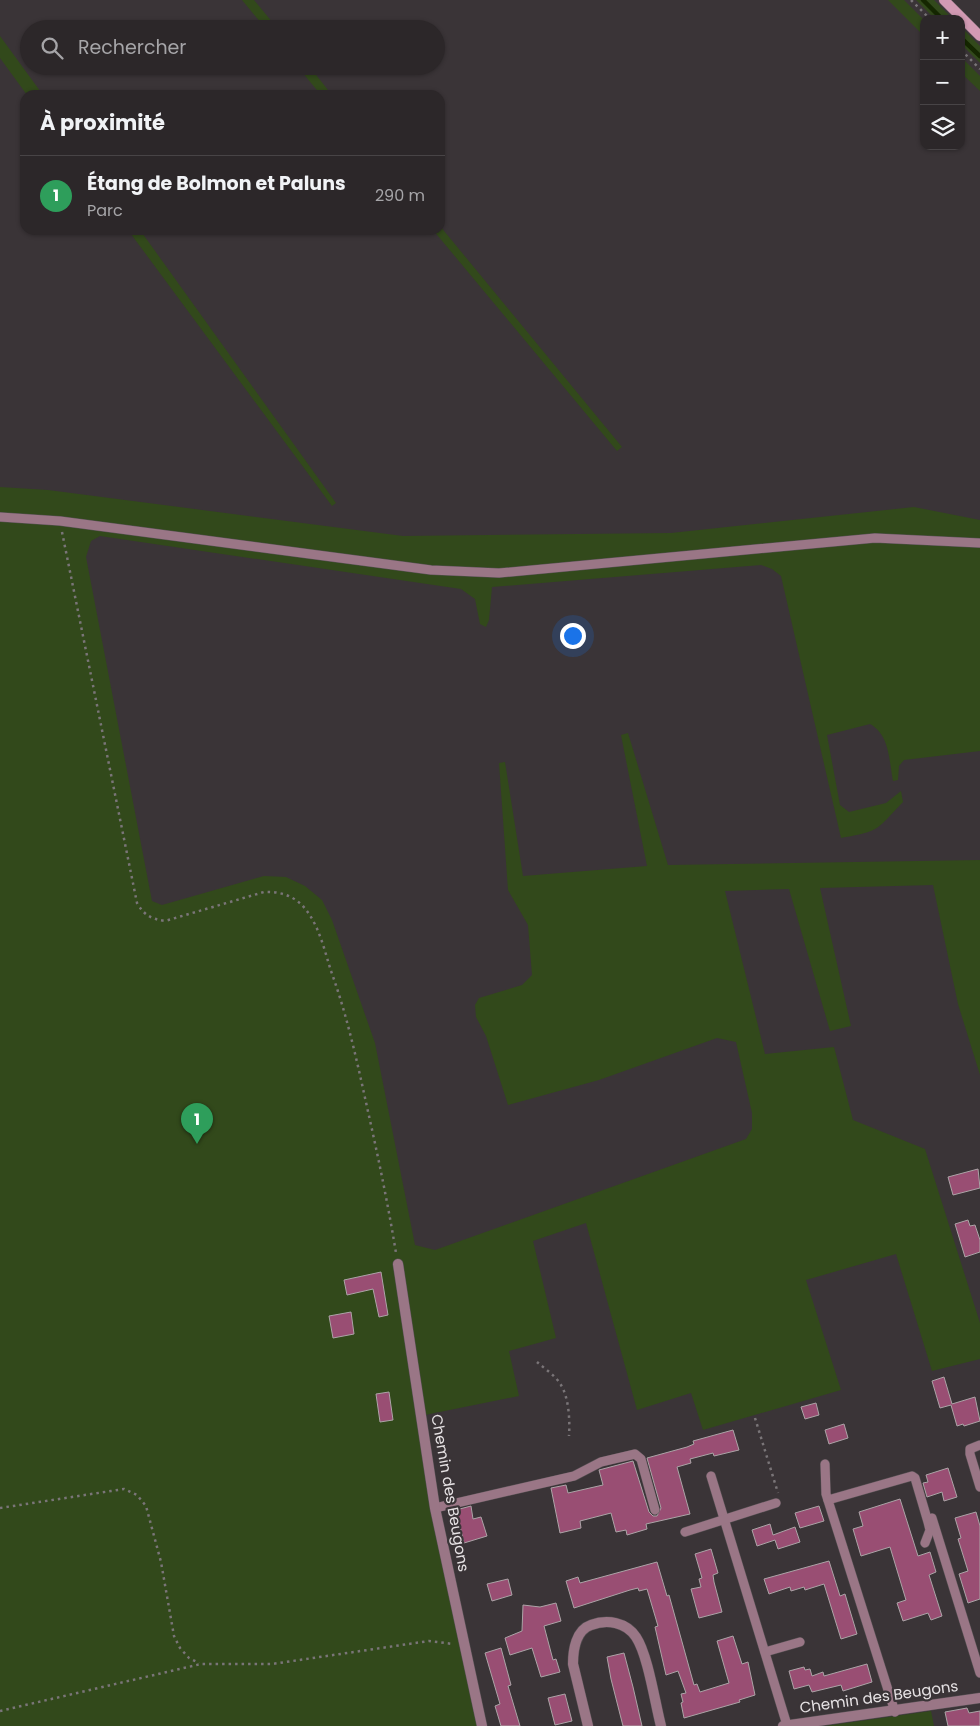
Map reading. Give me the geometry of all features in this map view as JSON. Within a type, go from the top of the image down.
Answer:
[{"type":"street","points":[[944,0],[980,36]]},
{"type":"street","name":"Chemin des Beugons","points":[[398,1264],[434,1508],[482,1726]]},
{"type":"street","points":[[588,1726],[573,1664],[573,1654],[576,1639],[588,1625],[608,1621],[628,1628],[636,1637],[642,1650],[661,1726]]},
{"type":"street","name":"Chemin des Beugons","points":[[782,1726],[895,1712],[980,1698]]},
{"type":"lane","points":[[0,518],[60,521],[431,570],[499,573],[875,538],[980,542]]},
{"type":"lane","points":[[980,1445],[970,1449],[970,1454],[980,1487]]},
{"type":"lane","points":[[434,1508],[574,1476],[601,1462],[635,1454],[641,1459],[656,1510]]},
{"type":"lane","points":[[825,1464],[828,1500],[895,1712]]},
{"type":"lane","points":[[711,1476],[787,1725]]},
{"type":"lane","points":[[828,1500],[912,1476],[915,1478],[930,1530],[925,1543]]},
{"type":"lane","points":[[684,1532],[776,1503]]},
{"type":"lane","points":[[932,1518],[980,1672]]},
{"type":"lane","points":[[765,1652],[800,1642]]},
{"type":"path","points":[[911,0],[926,15]]},
{"type":"path","points":[[965,54],[980,69]]},
{"type":"path","points":[[60,521],[136,903],[143,913],[152,919],[165,921],[264,892],[277,891],[290,896],[309,913],[315,924],[338,991],[354,1048],[388,1201],[398,1264]]},
{"type":"path","points":[[538,1362],[563,1388],[570,1421],[569,1436]]},
{"type":"path","points":[[755,1418],[779,1497],[776,1503]]},
{"type":"path","points":[[0,1508],[111,1491],[124,1490],[137,1495],[146,1506],[161,1562],[174,1636],[180,1648],[189,1658],[200,1664]]},
{"type":"path","points":[[0,1711],[200,1664],[272,1664],[430,1641],[447,1642],[465,1647]]},
{"type":"green space","points":[[242,0],[254,0],[271,20],[259,20]]},
{"type":"green space","points":[[888,0],[904,0],[920,16],[920,32]]},
{"type":"green space","points":[[916,0],[934,0],[949,15],[931,15]]},
{"type":"green space","points":[[965,31],[980,46],[980,63],[965,48]]},
{"type":"green space","points":[[0,36],[20,63],[20,75],[28,75],[39,90],[23,90],[0,58]]},
{"type":"green space","points":[[965,61],[980,76],[980,91],[965,77]]},
{"type":"green space","points":[[304,75],[316,75],[328,90],[317,90]]},
{"type":"green space","points":[[445,232],[622,447],[617,451],[437,235],[445,235]]},
{"type":"green space","points":[[132,235],[144,235],[336,503],[332,506]]},
{"type":"green space","points":[[0,487],[48,490],[403,536],[671,533],[914,507],[980,520],[980,751],[904,760],[899,766],[898,780],[893,781],[888,749],[877,729],[870,724],[827,735],[840,805],[849,812],[886,803],[901,791],[903,802],[877,828],[841,838],[781,576],[772,569],[761,565],[492,587],[489,620],[486,627],[480,624],[475,599],[461,589],[100,536],[91,541],[86,557],[152,901],[162,905],[264,876],[286,877],[305,886],[322,900],[332,920],[375,1043],[415,1245],[435,1250],[746,1139],[752,1129],[752,1113],[736,1042],[717,1038],[599,1080],[508,1105],[486,1036],[476,1017],[475,1005],[479,998],[522,985],[532,975],[528,925],[508,890],[499,763],[505,762],[523,876],[647,866],[621,735],[628,733],[668,865],[980,860],[980,1075],[958,1004],[933,885],[820,888],[851,1026],[830,1031],[789,889],[725,891],[765,1054],[834,1047],[853,1120],[925,1149],[980,1323],[980,1359],[932,1371],[896,1254],[806,1280],[841,1390],[703,1430],[691,1393],[637,1410],[586,1223],[533,1241],[556,1338],[509,1351],[519,1396],[425,1415],[441,1514],[486,1726],[0,1726]]},
{"type":"green space","points":[[931,1711],[934,1726],[825,1726]]},
{"type":"building","points":[[978,1169],[980,1188],[953,1195],[948,1177]]},
{"type":"building","points":[[968,1220],[970,1226],[975,1225],[980,1240],[980,1252],[965,1257],[955,1224]]},
{"type":"building","points":[[381,1272],[388,1315],[379,1317],[373,1289],[347,1295],[344,1280]]},
{"type":"building","points":[[351,1312],[354,1334],[333,1338],[329,1316]]},
{"type":"building","points":[[944,1377],[952,1404],[975,1397],[980,1421],[957,1426],[951,1405],[940,1408],[932,1381]]},
{"type":"building","points":[[389,1392],[393,1420],[380,1422],[376,1394]]},
{"type":"building","points":[[816,1403],[819,1415],[805,1419],[801,1407]]},
{"type":"building","points":[[844,1424],[848,1438],[829,1444],[825,1430]]},
{"type":"building","points":[[733,1430],[739,1450],[714,1456],[713,1453],[690,1459],[691,1463],[677,1467],[690,1514],[646,1524],[647,1529],[627,1535],[626,1530],[616,1532],[611,1513],[580,1521],[581,1528],[560,1533],[551,1488],[566,1485],[568,1493],[603,1485],[599,1470],[633,1461],[649,1512],[653,1516],[657,1516],[661,1508],[647,1458],[687,1447],[694,1444],[693,1441]]},
{"type":"building","points":[[948,1468],[957,1497],[944,1501],[942,1492],[927,1497],[923,1483],[928,1482],[926,1475]]},
{"type":"building","points":[[900,1499],[918,1556],[930,1552],[936,1572],[929,1575],[942,1616],[931,1620],[928,1613],[903,1621],[897,1603],[906,1600],[890,1547],[861,1556],[853,1529],[863,1526],[859,1512]]},
{"type":"building","points":[[471,1506],[473,1519],[481,1517],[487,1536],[464,1543],[456,1510]]},
{"type":"building","points":[[819,1506],[824,1521],[800,1528],[795,1513]]},
{"type":"building","points":[[976,1512],[980,1526],[980,1599],[968,1603],[959,1574],[968,1571],[958,1539],[961,1538],[955,1518]]},
{"type":"building","points":[[770,1524],[773,1535],[795,1527],[800,1542],[778,1549],[775,1540],[757,1546],[752,1530]]},
{"type":"building","points":[[711,1549],[718,1573],[713,1575],[722,1612],[699,1618],[691,1589],[701,1587],[699,1579],[702,1578],[695,1554]]},
{"type":"building","points":[[829,1561],[840,1596],[845,1594],[857,1634],[841,1639],[824,1584],[805,1590],[804,1587],[791,1591],[790,1587],[769,1594],[764,1579]]},
{"type":"building","points":[[657,1562],[667,1596],[669,1595],[694,1685],[697,1684],[700,1692],[729,1683],[717,1641],[733,1636],[742,1664],[748,1662],[755,1695],[739,1700],[740,1702],[684,1718],[681,1694],[686,1693],[678,1671],[666,1675],[655,1627],[658,1626],[647,1589],[639,1591],[638,1588],[630,1590],[574,1608],[566,1581],[578,1577],[580,1583]]},
{"type":"building","points":[[508,1579],[512,1595],[492,1601],[487,1584]]},
{"type":"building","points":[[556,1603],[561,1621],[544,1626],[553,1660],[556,1659],[560,1672],[541,1677],[532,1648],[510,1655],[505,1638],[522,1631],[523,1605],[540,1607]]},
{"type":"building","points":[[501,1648],[511,1685],[508,1686],[520,1726],[501,1726],[495,1706],[500,1704],[485,1653]]},
{"type":"building","points":[[624,1653],[642,1726],[623,1726],[611,1679],[607,1657]]},
{"type":"building","points":[[867,1664],[872,1682],[843,1691],[841,1685],[812,1692],[809,1685],[794,1689],[789,1671],[804,1667],[805,1670],[810,1669],[812,1676],[823,1672],[824,1676]]},
{"type":"building","points":[[565,1694],[572,1721],[555,1725],[548,1698]]},
{"type":"building","points":[[967,1708],[969,1713],[980,1711],[980,1726],[948,1726],[945,1712]]},
{"type":"waterway","points":[[923,0],[938,15]]},
{"type":"waterway","points":[[965,42],[980,56]]},
{"type":"place","name":"Étang de Bolmon et Paluns","points":[[197,1144]]}]
